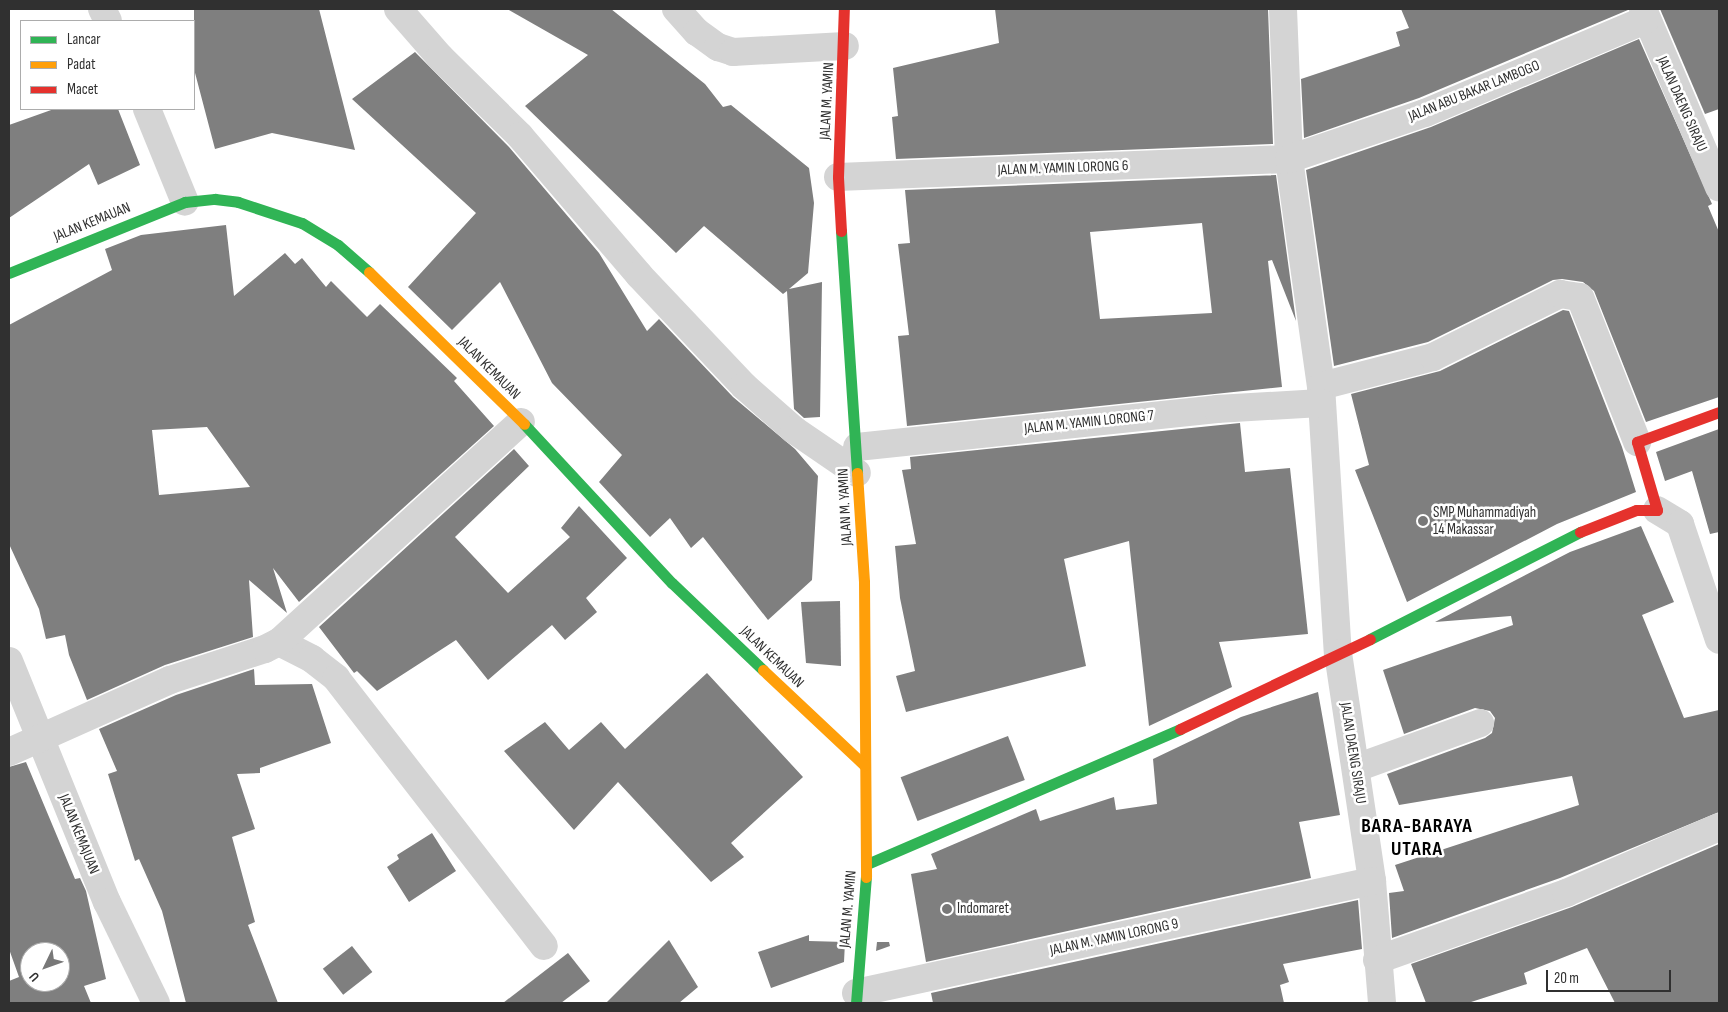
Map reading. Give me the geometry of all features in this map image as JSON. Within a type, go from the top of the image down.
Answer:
[{"type":"street","points":[[398,9],[440,57],[520,136],[639,275],[744,386],[794,430],[857,460]]},
{"type":"street","points":[[676,9],[697,32],[718,47],[733,52],[845,46]]},
{"type":"street","name":"JALAN M. YAMIN","points":[[844,9],[845,46],[838,177],[864,582],[864,765],[867,864],[856,998]]},
{"type":"street","name":"JALAN DAENG SIRAJU","points":[[1283,9],[1289,159],[1321,395],[1338,653],[1372,881],[1382,1003]]},
{"type":"street","name":"JALAN DAENG SIRAJU","points":[[1644,14],[1719,187]]},
{"type":"street","name":"JALAN ABU BAKAR LAMBOGO","points":[[1289,159],[1425,113],[1644,14]]},
{"type":"street","points":[[147,110],[186,202]]},
{"type":"street","name":"JALAN M. YAMIN LORONG 6","points":[[838,177],[1289,159]]},
{"type":"street","name":"JALAN KEMAUAN","points":[[9,273],[102,233],[186,202],[215,199],[238,202],[302,223],[338,245],[464,364],[672,583],[864,765]]},
{"type":"street","name":"JALAN M. YAMIN LORONG 7","points":[[857,460],[1321,395],[1433,357],[1560,294],[1580,297],[1637,442]]},
{"type":"street","points":[[1657,510],[1637,442],[1719,412]]},
{"type":"street","points":[[9,752],[40,740],[170,680],[265,649],[279,642],[521,422]]},
{"type":"street","points":[[867,864],[1150,743],[1338,653],[1564,538],[1636,510],[1657,510],[1680,524],[1719,640]]},
{"type":"street","points":[[279,642],[312,659],[342,685],[544,946]]},
{"type":"street","name":"JALAN KEMAJUAN","points":[[9,661],[107,902],[156,1003]]},
{"type":"street","points":[[1356,768],[1480,723]]},
{"type":"street","points":[[1377,960],[1566,893],[1719,827]]},
{"type":"street","name":"JALAN M. YAMIN LORONG 9","points":[[856,998],[1372,881]]},
{"type":"building","points":[[194,9],[319,9],[355,150],[272,133],[215,149],[195,73]]},
{"type":"building","points":[[507,9],[611,9],[705,84],[723,107],[731,105],[809,168],[814,203],[808,273],[789,289],[822,282],[820,417],[804,418],[794,409],[787,291],[783,294],[704,226],[676,253],[525,106],[588,55]]},
{"type":"building","points":[[995,9],[1268,9],[1273,144],[896,159],[892,117],[898,116],[893,68],[999,43]]},
{"type":"building","points":[[1401,9],[1628,10],[1419,98],[1304,138],[1301,79],[1400,46],[1396,32],[1409,28]]},
{"type":"building","points":[[1660,9],[1719,9],[1719,109],[1705,114]]},
{"type":"building","points":[[1639,39],[1712,204],[1708,206],[1719,232],[1719,397],[1646,422],[1594,291],[1583,282],[1562,279],[1553,280],[1428,342],[1334,366],[1306,170],[1431,127]]},
{"type":"building","points":[[415,52],[509,147],[599,253],[647,331],[659,319],[733,397],[795,449],[818,476],[812,580],[768,620],[703,537],[691,548],[670,518],[650,537],[599,482],[622,455],[552,383],[500,282],[452,330],[408,287],[476,213],[352,99]]},
{"type":"building","points":[[51,110],[118,110],[140,165],[98,185],[89,164],[9,218],[9,125]]},
{"type":"building","points":[[1276,175],[1296,321],[1272,260],[1268,261],[1282,387],[907,426],[898,336],[909,335],[898,244],[910,243],[905,190]],"holes":[[[1202,223],[1212,313],[1100,319],[1090,232]]]},
{"type":"building","points":[[226,225],[234,296],[285,253],[295,264],[302,258],[326,287],[331,281],[367,317],[380,304],[457,378],[454,381],[494,426],[299,602],[273,568],[287,613],[249,580],[253,637],[165,665],[87,700],[69,655],[65,635],[46,639],[39,609],[9,544],[9,325],[112,270],[105,249],[141,235]],"holes":[[[207,427],[250,487],[159,495],[152,430]]]},
{"type":"building","points":[[1563,310],[1569,311],[1622,447],[1636,492],[1557,524],[1407,602],[1355,470],[1369,465],[1351,394],[1440,371]]},
{"type":"building","points":[[1240,423],[1245,472],[1290,468],[1308,634],[1219,642],[1232,687],[1149,726],[1129,541],[1064,559],[1086,666],[906,712],[896,676],[915,671],[900,598],[895,546],[916,544],[902,470],[911,469],[910,457]]},
{"type":"building","points":[[1719,429],[1719,532],[1710,534],[1692,471],[1665,481],[1656,452]]},
{"type":"building","points":[[514,449],[529,466],[455,537],[508,593],[570,537],[561,528],[579,506],[627,558],[586,598],[597,612],[565,640],[552,625],[488,680],[456,640],[377,691],[357,671],[354,673],[319,627]]},
{"type":"building","points":[[1641,526],[1674,602],[1642,615],[1684,718],[1719,710],[1719,812],[1560,878],[1392,938],[1389,893],[1404,891],[1395,865],[1579,805],[1572,776],[1399,805],[1387,774],[1485,738],[1492,733],[1495,718],[1490,711],[1475,708],[1404,734],[1383,670],[1513,625],[1511,616],[1435,622],[1570,552]]},
{"type":"building","points":[[840,601],[841,666],[806,663],[801,602]]},
{"type":"building","points":[[254,669],[255,685],[312,684],[331,743],[260,768],[260,773],[237,774],[255,829],[232,837],[255,922],[248,925],[278,1003],[186,1003],[162,911],[139,859],[135,861],[108,774],[117,771],[99,729],[176,695]]},
{"type":"building","points":[[707,673],[803,777],[731,843],[744,857],[711,882],[618,782],[574,830],[504,751],[545,722],[569,750],[601,722],[625,749]]},
{"type":"building","points":[[1318,692],[1340,815],[1299,822],[1311,878],[926,962],[911,874],[937,869],[931,854],[1036,809],[1040,821],[1114,797],[1116,810],[1157,804],[1153,759],[1241,717]]},
{"type":"building","points":[[1008,736],[1025,780],[917,821],[901,777]]},
{"type":"building","points":[[26,762],[75,879],[80,878],[86,891],[106,979],[84,986],[91,1003],[9,1003],[9,981],[19,977],[9,949],[9,767]]},
{"type":"building","points":[[432,833],[456,871],[409,902],[387,867],[399,859],[397,855]]},
{"type":"building","points":[[1719,844],[1719,1003],[1615,1003],[1587,948],[1524,973],[1527,984],[1468,1003],[1426,1003],[1411,964],[1572,907]]},
{"type":"building","points":[[1358,900],[1362,949],[1283,964],[1289,982],[1280,985],[1284,1003],[933,1003],[931,993]]},
{"type":"building","points":[[809,935],[809,941],[845,942],[844,962],[771,988],[758,952]]},
{"type":"building","points":[[669,940],[698,987],[679,1003],[606,1003]]},
{"type":"building","points":[[877,942],[889,942],[890,946],[876,951]]},
{"type":"building","points":[[352,946],[372,972],[343,995],[323,969]]},
{"type":"building","points":[[568,953],[590,981],[561,1003],[503,1003]]},
{"type":"traffic: fast","points":[[9,273],[185,202],[215,199],[238,202],[302,223],[338,245],[369,272]]},
{"type":"traffic: fast","points":[[841,231],[857,473]]},
{"type":"traffic: fast","points":[[524,424],[672,583],[763,670]]},
{"type":"traffic: fast","points":[[1370,639],[1580,532]]},
{"type":"traffic: fast","points":[[867,864],[1180,729]]},
{"type":"traffic: fast","points":[[856,1003],[866,877]]},
{"type":"traffic: slow","points":[[369,272],[524,424]]},
{"type":"traffic: slow","points":[[857,473],[864,582],[866,877]]},
{"type":"traffic: slow","points":[[763,670],[864,765]]},
{"type":"traffic: jam","points":[[841,231],[838,177],[844,9]]},
{"type":"traffic: jam","points":[[1580,532],[1636,510],[1657,510],[1637,442],[1719,412]]},
{"type":"traffic: jam","points":[[1180,729],[1370,639]]},
{"type":"place","name":"SMP Muhammadiyah 14 Makassar","points":[[1423,521]]},
{"type":"place","name":"Indomaret","points":[[947,909]]},
{"type":"district","name":"BARA-BARAYA UTARA","points":[[1417,838]]}]
